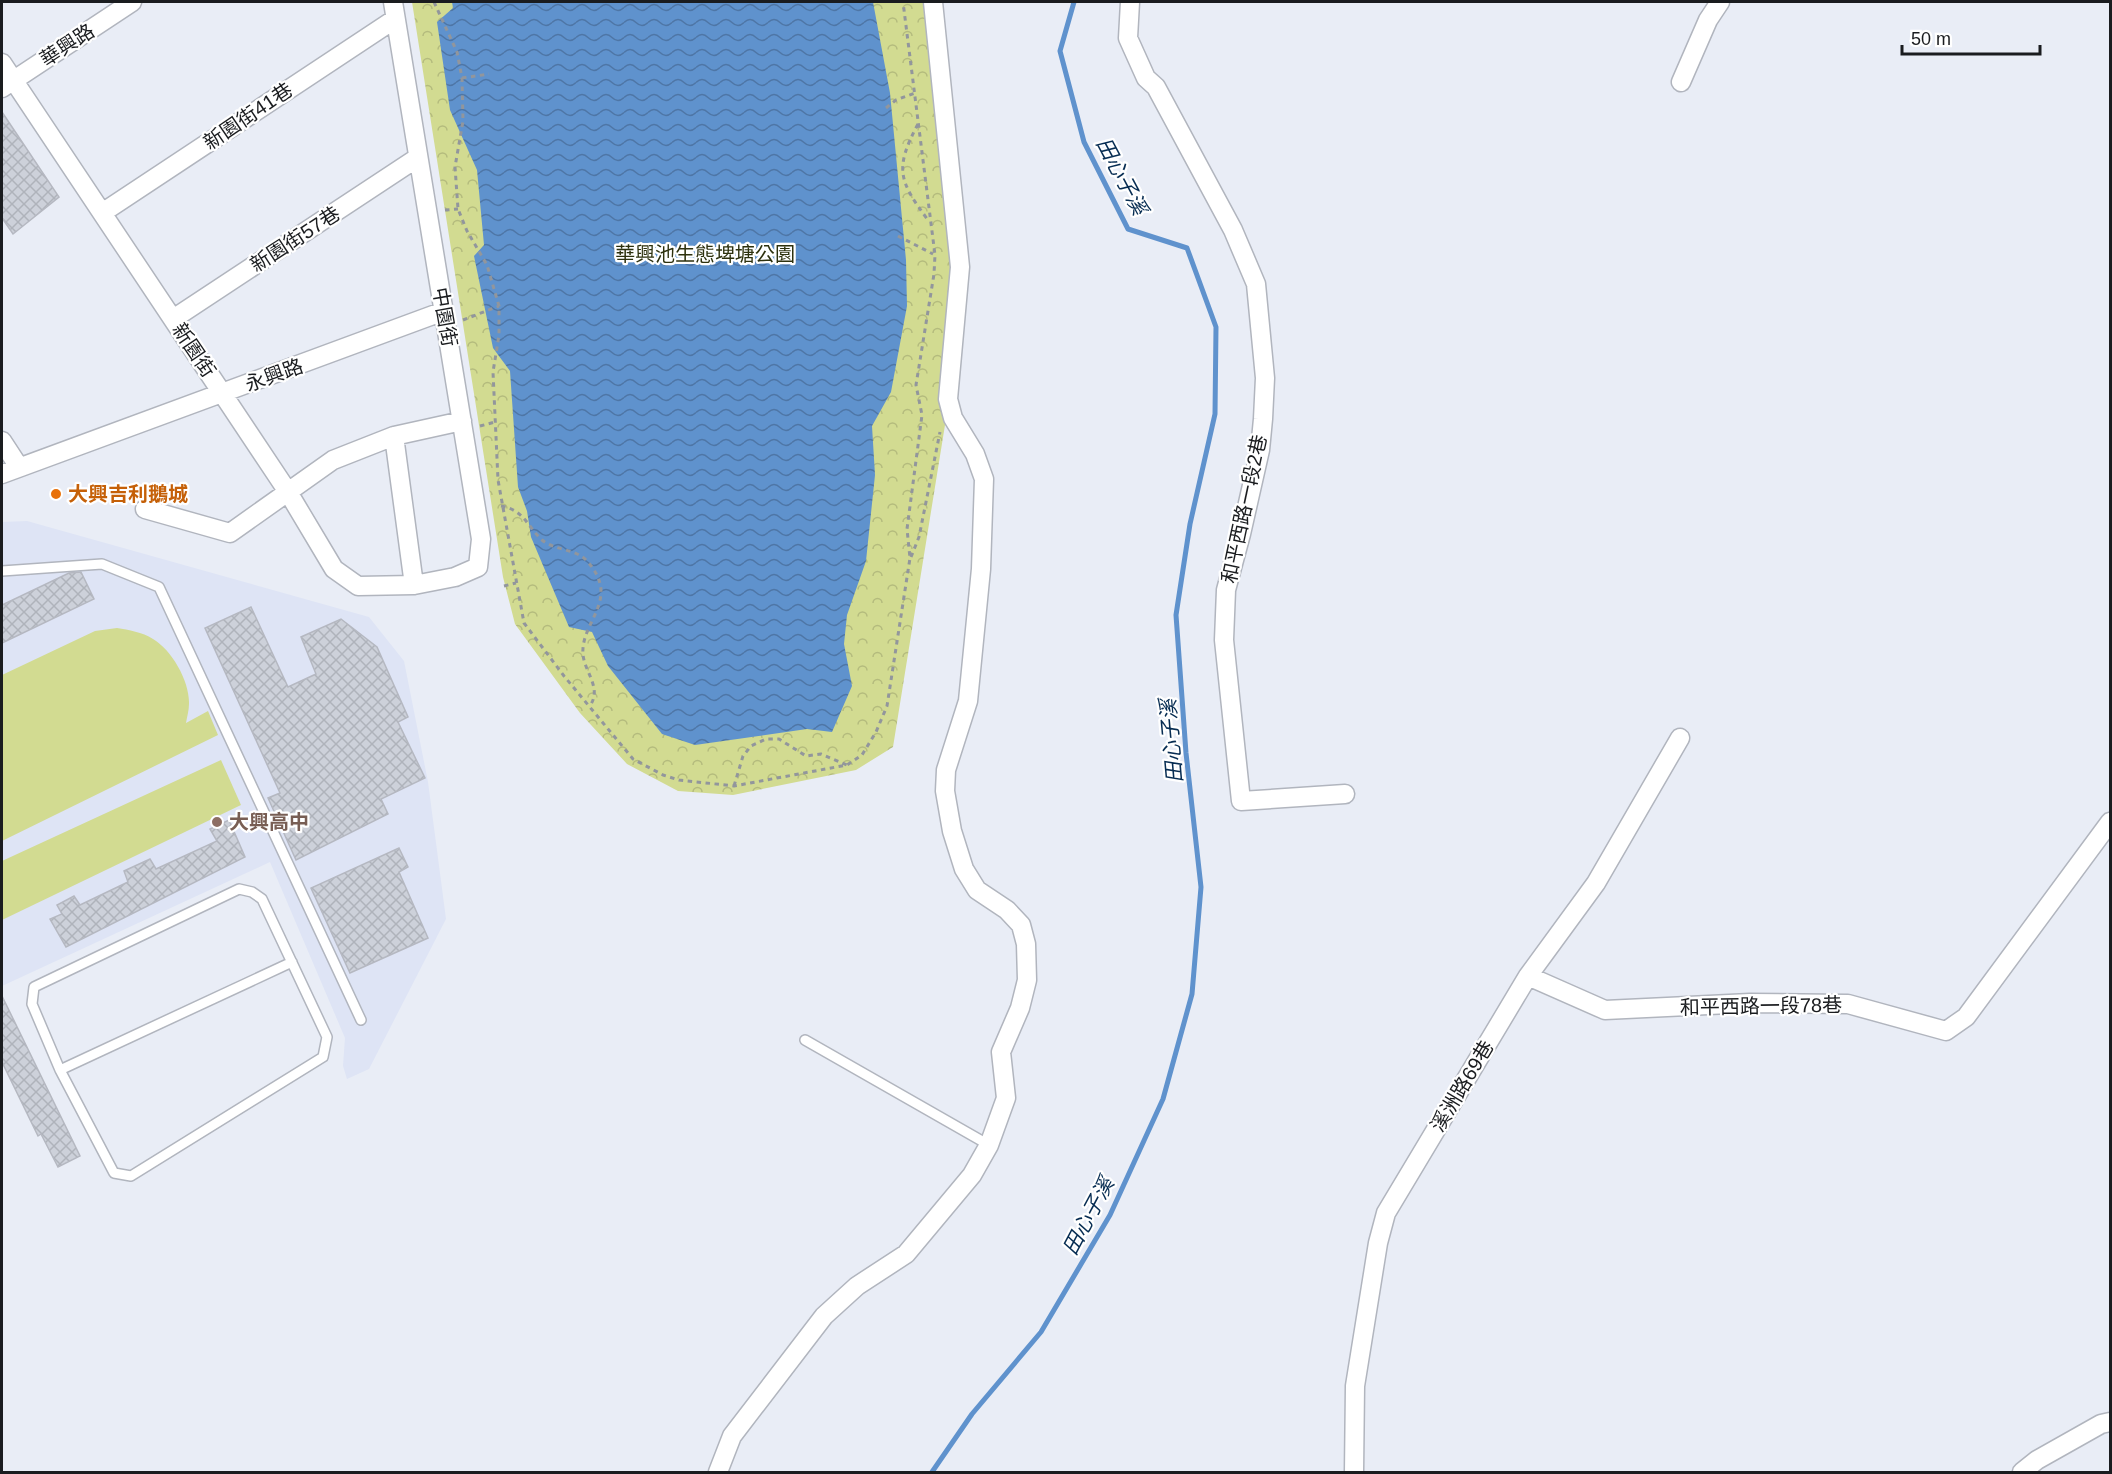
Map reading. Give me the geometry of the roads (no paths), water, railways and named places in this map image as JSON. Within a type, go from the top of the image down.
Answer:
[{"type":"street","name":"華興路","points":[[7,84],[132,2]]},
{"type":"street","points":[[718,1473],[732,1436],[824,1316],[857,1286],[906,1254],[972,1175],[989,1145],[1006,1098],[1001,1052],[1020,1008],[1027,980],[1026,944],[1021,925],[1007,910],[977,890],[964,869],[952,831],[945,791],[946,770],[968,701],[981,569],[984,479],[975,454],[953,418],[948,399],[960,267],[933,2]]},
{"type":"street","name":"和平西路一段2巷","points":[[1130,2],[1128,38],[1146,78],[1156,87],[1233,230],[1256,284],[1265,378],[1263,419],[1260,450],[1226,590],[1224,640],[1241,801],[1346,794]]},
{"type":"street","points":[[1681,82],[1708,20],[1720,2]]},
{"type":"street","name":"中園街","points":[[394,10],[444,311],[470,424],[481,539],[478,567],[455,577],[414,585]]},
{"type":"street","name":"新園街41巷","points":[[102,213],[394,10]]},
{"type":"street","name":"新園街","points":[[2,63],[7,84],[102,213],[288,492],[334,569],[358,586],[414,585]]},
{"type":"street","name":"新園街57巷","points":[[172,319],[417,158]]},
{"type":"street","name":"永興路","points":[[2,474],[444,311]]},
{"type":"street","points":[[145,509],[230,533],[333,460],[394,436],[470,424]]},
{"type":"street","points":[[394,436],[414,585]]},
{"type":"street","points":[[2,441],[19,467]]},
{"type":"street","name":"溪洲路69巷","points":[[1354,1473],[1355,1386],[1378,1243],[1386,1213],[1528,976],[1596,883],[1680,738]]},
{"type":"street","name":"和平西路一段78巷","points":[[1528,976],[1605,1010],[1750,1003],[1848,1004],[1946,1030],[1966,1017],[2110,822]]},
{"type":"street","points":[[2022,1473],[2037,1460],[2101,1424],[2110,1422]]},
{"type":"lane","points":[[2,571],[102,564],[159,587],[362,1020]]},
{"type":"lane","points":[[238,889],[252,892],[262,899],[327,1037],[322,1057],[131,1176],[114,1173],[60,1070],[32,1005],[34,987],[238,889]]},
{"type":"lane","points":[[60,1070],[292,962]]},
{"type":"lane","points":[[805,1040],[989,1145]]},
{"type":"water","name":"華興池生態埤塘公園","points":[[452,2],[873,2],[890,93],[906,260],[907,306],[891,392],[872,426],[875,475],[866,561],[847,615],[844,644],[852,686],[832,732],[807,729],[695,745],[662,734],[608,666],[592,632],[569,627],[531,537],[527,511],[518,487],[510,371],[493,348],[474,256],[484,245],[477,170],[450,110],[437,22],[453,8]]},
{"type":"waterway","name":"田心子溪","points":[[932,1472],[972,1414],[1041,1332],[1110,1215],[1163,1099],[1192,994],[1201,887],[1186,753],[1176,615],[1190,524],[1215,414],[1216,327],[1187,248],[1128,229],[1084,142],[1060,51],[1074,2]]},
{"type":"place","name":"大興吉利鵝城","points":[[56,494]]},
{"type":"place","name":"大興高中","points":[[217,822]]}]
